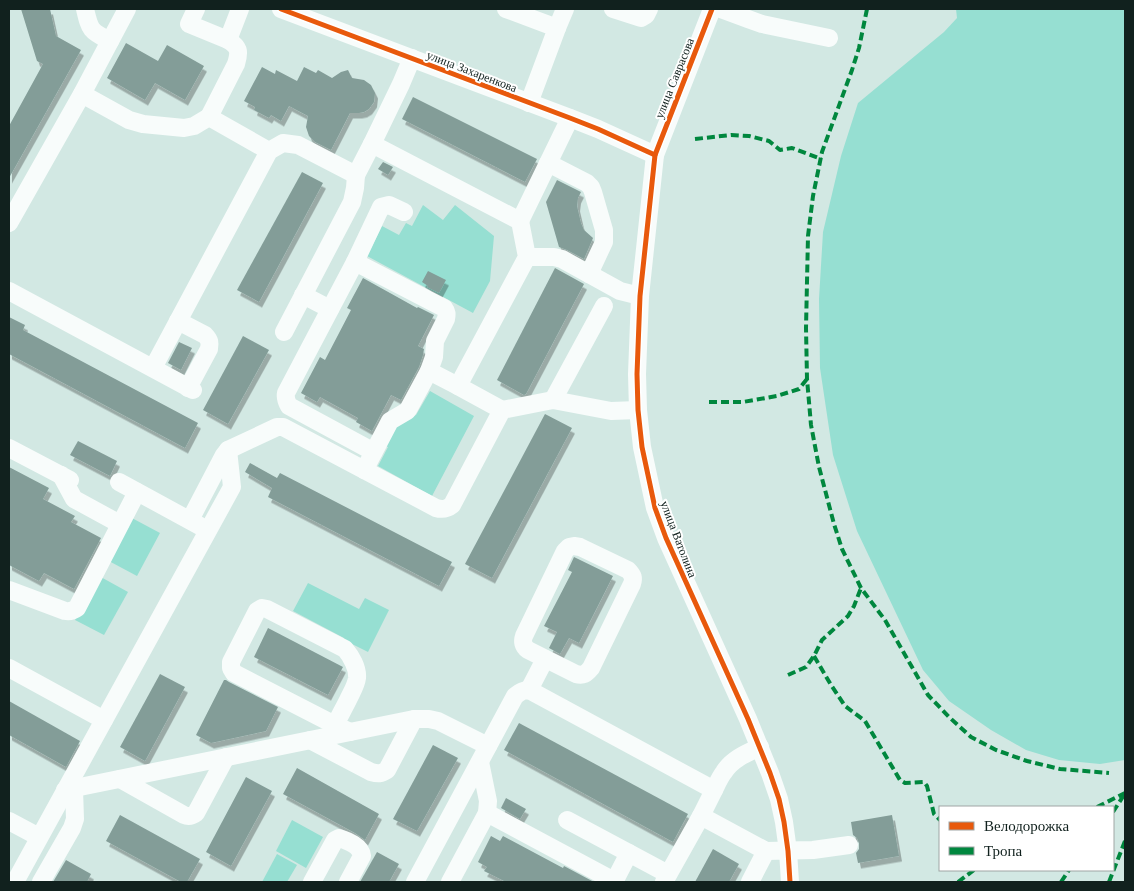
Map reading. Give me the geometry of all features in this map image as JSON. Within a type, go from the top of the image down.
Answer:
[{"type":"street","points":[[85,9],[92,30],[110,41]]},
{"type":"street","points":[[9,223],[82,94],[127,9]]},
{"type":"street","points":[[82,94],[129,120],[143,124],[184,128],[194,126],[209,117],[236,64],[238,51],[235,44],[228,40],[189,24],[196,9]]},
{"type":"street","points":[[228,40],[240,9]]},
{"type":"street","name":"улица Захаренкова","points":[[281,9],[570,118],[655,155]]},
{"type":"street","points":[[506,9],[557,28]]},
{"type":"street","points":[[529,103],[564,9]]},
{"type":"street","points":[[613,9],[641,18],[646,15],[649,9]]},
{"type":"street","name":"улица Саврасова","points":[[655,155],[712,9]]},
{"type":"street","points":[[721,9],[762,24],[829,38]]},
{"type":"street","points":[[284,332],[352,202],[356,188],[356,175],[412,58]]},
{"type":"street","points":[[209,117],[269,151]]},
{"type":"street","points":[[458,386],[527,257],[520,221],[570,118]]},
{"type":"street","points":[[153,368],[269,151],[283,143],[298,145],[356,175]]},
{"type":"street","points":[[372,144],[520,221]]},
{"type":"street","name":"улица Ватолина","points":[[655,155],[640,296],[637,374],[642,447],[655,508],[666,538],[760,747],[779,799],[788,850],[790,882]]},
{"type":"street","points":[[548,163],[587,183],[593,192],[605,237],[589,274]]},
{"type":"street","points":[[374,452],[289,406],[286,402],[286,393],[355,262],[380,207],[388,205],[404,212]]},
{"type":"street","points":[[527,257],[554,257],[562,259],[620,291],[640,296]]},
{"type":"street","points":[[355,262],[444,308],[446,311],[446,319],[435,341],[434,357],[430,371],[410,408],[390,421],[364,470]]},
{"type":"street","points":[[9,291],[191,389],[210,343],[205,335],[178,321]]},
{"type":"street","points":[[303,295],[330,309]]},
{"type":"street","points":[[554,400],[604,306]]},
{"type":"street","points":[[430,371],[502,410],[554,400],[611,411],[638,410]]},
{"type":"street","points":[[190,520],[228,450],[277,427],[283,427],[436,508],[448,508],[452,505],[502,410]]},
{"type":"street","points":[[9,448],[79,485]]},
{"type":"street","points":[[14,882],[39,837],[70,789],[104,720],[232,487],[228,450]]},
{"type":"street","points":[[61,475],[74,499],[120,524]]},
{"type":"street","points":[[119,482],[208,530]]},
{"type":"street","points":[[9,590],[65,611],[70,612],[77,608],[137,492]]},
{"type":"street","points":[[569,547],[580,547],[628,570],[632,574],[632,584],[587,673],[576,674],[545,659],[524,647],[522,641],[565,551],[569,547]]},
{"type":"street","points":[[262,608],[266,609],[345,649],[350,656],[357,673],[357,679],[338,731],[234,673],[231,668],[231,662],[257,611],[262,608]]},
{"type":"street","points":[[529,690],[545,659]]},
{"type":"street","points":[[9,668],[104,720]]},
{"type":"street","points":[[415,882],[515,696],[524,690],[529,690],[714,790]]},
{"type":"street","points":[[70,789],[310,740],[338,731],[414,719],[438,721],[488,746]]},
{"type":"street","points":[[310,740],[371,772],[382,774],[387,770],[414,719]]},
{"type":"street","points":[[567,820],[629,853],[666,878],[701,816],[724,770],[732,762],[760,747]]},
{"type":"street","points":[[120,779],[184,815],[193,816],[226,757]]},
{"type":"street","points":[[450,882],[487,813],[488,801],[480,762]]},
{"type":"street","points":[[42,882],[72,828],[74,819],[70,789]]},
{"type":"street","points":[[487,813],[614,882],[629,853]]},
{"type":"street","points":[[701,816],[766,851],[813,850],[849,845]]},
{"type":"street","points":[[9,821],[39,837]]},
{"type":"street","points":[[312,882],[335,840],[339,838],[362,851],[362,856],[348,882]]},
{"type":"street","points":[[750,882],[766,851]]},
{"type":"green space","points":[[956,9],[1125,9],[1125,760],[1100,764],[1059,760],[1026,750],[991,730],[949,701],[923,670],[857,531],[833,455],[820,368],[819,299],[823,232],[841,156],[858,103],[944,32],[957,18]]},
{"type":"green space","points":[[423,205],[443,220],[455,205],[494,236],[490,281],[473,313],[367,256],[382,226],[399,235],[406,223],[412,226]]},
{"type":"green space","points":[[430,391],[474,416],[432,496],[378,466],[388,447],[383,445],[394,425],[416,415]]},
{"type":"green space","points":[[130,517],[160,533],[137,576],[107,560]]},
{"type":"green space","points":[[99,576],[128,592],[104,635],[75,620]]},
{"type":"green space","points":[[308,583],[359,609],[365,598],[389,610],[368,652],[293,611]]},
{"type":"green space","points":[[292,820],[323,837],[306,868],[276,851]]},
{"type":"green space","points":[[277,854],[297,865],[287,882],[262,882]]},
{"type":"building","points":[[21,9],[50,9],[56,36],[81,50],[9,178],[9,126],[43,64],[37,61]]},
{"type":"building","points":[[126,43],[158,61],[167,45],[204,66],[185,100],[155,83],[145,100],[107,78]]},
{"type":"building","points":[[262,67],[275,74],[276,70],[297,81],[304,67],[316,73],[318,70],[332,78],[348,70],[352,78],[364,80],[371,85],[375,93],[374,102],[364,112],[350,113],[331,150],[315,142],[309,136],[306,127],[308,116],[289,106],[281,121],[271,115],[269,118],[254,110],[255,107],[244,101]]},
{"type":"building","points":[[413,97],[537,159],[525,182],[402,119]]},
{"type":"building","points":[[383,162],[393,167],[388,175],[378,169]]},
{"type":"building","points":[[302,172],[323,183],[259,302],[237,290]]},
{"type":"building","points":[[557,180],[581,192],[577,206],[581,223],[584,230],[593,238],[584,259],[559,247],[546,202]]},
{"type":"building","points":[[555,268],[584,284],[524,395],[497,380]]},
{"type":"building","points":[[428,271],[446,280],[439,293],[422,282]]},
{"type":"building","points":[[363,278],[417,308],[434,315],[418,346],[424,349],[419,367],[401,400],[391,395],[372,431],[356,422],[358,418],[320,397],[317,402],[301,393],[320,357],[325,360],[351,310],[347,308]]},
{"type":"building","points":[[9,317],[25,325],[23,330],[198,423],[185,448],[9,354]]},
{"type":"building","points":[[243,336],[269,350],[228,424],[203,410]]},
{"type":"building","points":[[179,342],[192,348],[181,370],[168,363]]},
{"type":"building","points":[[545,414],[572,428],[492,578],[465,564]]},
{"type":"building","points":[[78,441],[117,461],[110,476],[70,455]]},
{"type":"building","points":[[250,463],[277,478],[280,473],[452,562],[439,586],[268,497],[272,488],[245,472]]},
{"type":"building","points":[[9,467],[49,488],[43,499],[75,516],[71,522],[101,538],[74,589],[44,573],[39,581],[9,565]]},
{"type":"building","points":[[574,557],[613,576],[579,643],[569,638],[560,654],[549,648],[557,632],[544,626],[572,572],[568,570]]},
{"type":"building","points":[[268,628],[343,667],[328,695],[254,657]]},
{"type":"building","points":[[160,674],[185,687],[145,761],[120,747]]},
{"type":"building","points":[[224,680],[278,707],[266,731],[211,743],[196,735]]},
{"type":"building","points":[[9,701],[80,741],[66,767],[9,735]]},
{"type":"building","points":[[519,723],[688,814],[673,842],[504,750]]},
{"type":"building","points":[[433,745],[458,758],[417,831],[393,819]]},
{"type":"building","points":[[297,768],[379,814],[365,840],[283,794]]},
{"type":"building","points":[[246,777],[272,791],[231,866],[206,852]]},
{"type":"building","points":[[506,798],[526,809],[520,819],[501,808]]},
{"type":"building","points":[[120,815],[200,859],[187,882],[181,882],[106,841]]},
{"type":"building","points":[[892,815],[899,856],[858,863],[856,853],[859,849],[859,843],[853,835],[851,822]]},
{"type":"building","points":[[491,836],[500,841],[503,836],[594,882],[506,882],[484,871],[487,867],[478,862]]},
{"type":"building","points":[[713,849],[739,864],[729,882],[695,882]]},
{"type":"building","points":[[377,852],[399,864],[389,882],[360,882]]},
{"type":"building","points":[[66,860],[91,874],[87,882],[53,882]]},
{"type":"marked path","points":[[867,9],[859,48],[822,152],[813,196],[808,236],[806,328],[807,379],[811,425],[819,467],[834,524],[842,549],[861,588],[885,620],[928,695],[971,737],[996,750],[1027,761],[1060,769],[1109,773]]},
{"type":"marked path","points":[[695,139],[731,135],[749,136],[769,141],[780,150],[792,148],[821,159]]},
{"type":"marked path","points":[[709,402],[743,402],[777,396],[799,389],[807,379]]},
{"type":"marked path","points":[[788,675],[806,667],[822,640],[848,616],[861,588]]},
{"type":"marked path","points":[[814,656],[845,706],[865,721],[900,780],[905,783],[924,782],[927,786],[934,814],[939,819]]},
{"type":"marked path","points":[[1099,806],[1125,793]]},
{"type":"marked path","points":[[1114,810],[1124,795]]},
{"type":"marked path","points":[[1114,869],[1125,841]]},
{"type":"marked path","points":[[958,882],[973,871]]},
{"type":"marked path","points":[[1061,882],[1068,871]]},
{"type":"marked path","points":[[1109,882],[1113,871]]},
{"type":"cycle path","points":[[281,9],[570,118],[655,155]]},
{"type":"cycle path","points":[[712,9],[655,155],[640,296],[637,374],[638,410],[642,447],[655,508],[666,538],[748,719],[779,799],[788,851],[790,882]]}]
